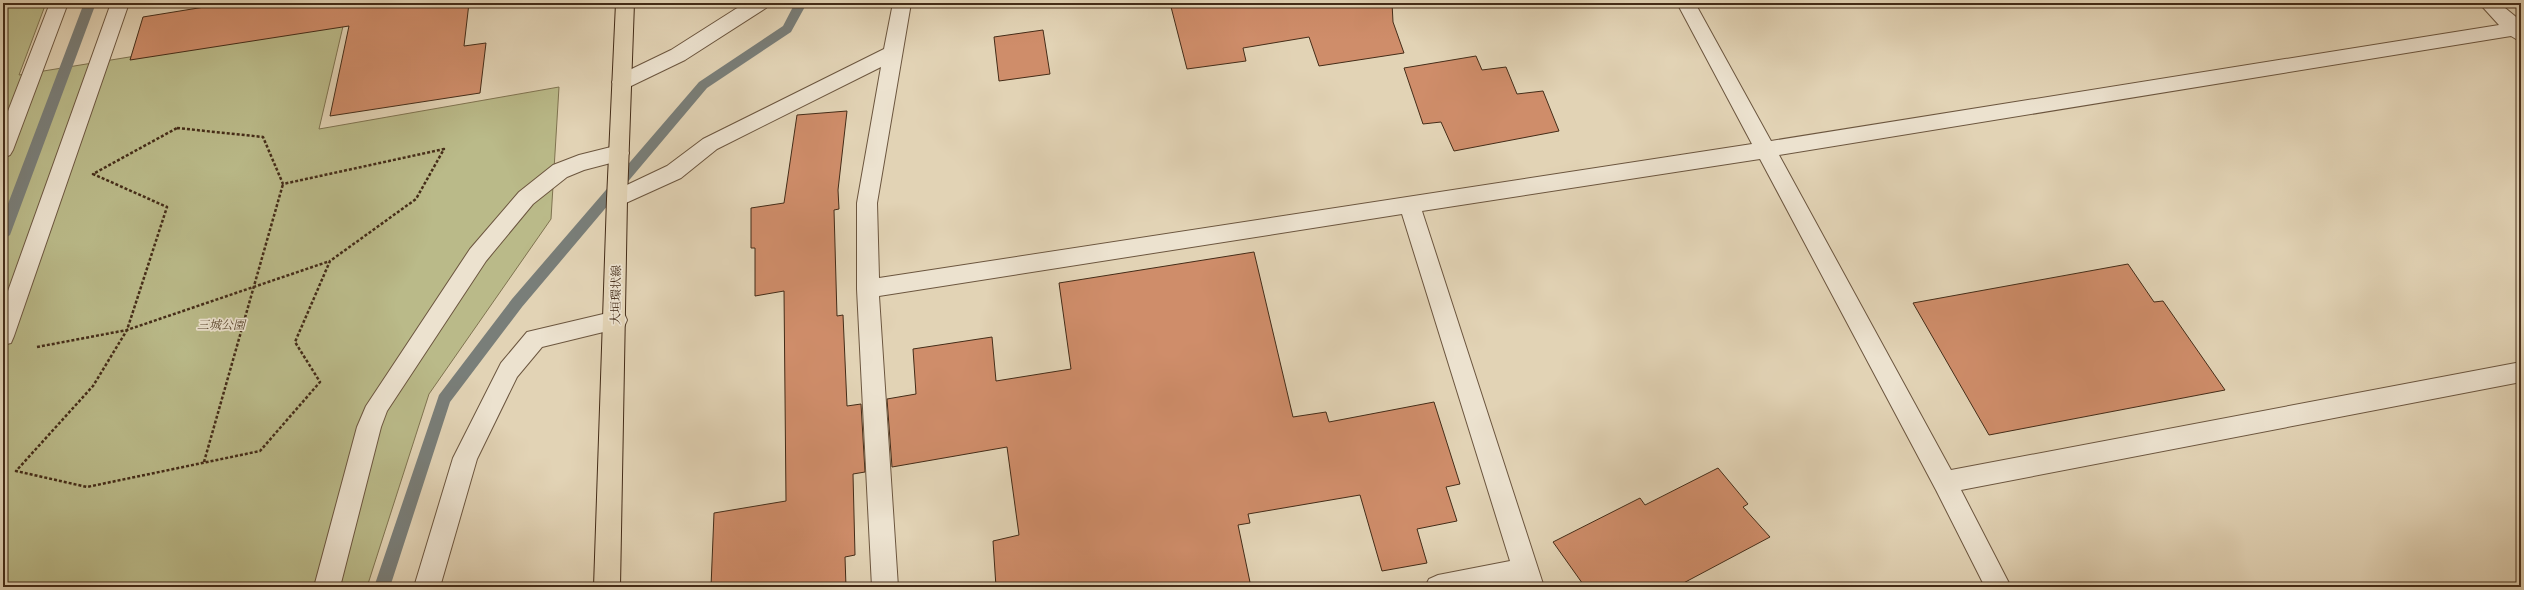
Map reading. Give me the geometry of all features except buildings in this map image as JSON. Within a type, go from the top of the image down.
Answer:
[{"type":"main road","name":"大垣環状線","points":[[607,587],[616,320],[617,199],[625,3]]},
{"type":"street","points":[[3,150],[59,3]]},
{"type":"street","points":[[3,336],[120,3]]},
{"type":"street","points":[[622,82],[678,55],[759,3]]},
{"type":"street","points":[[885,587],[868,289],[868,203],[902,3]]},
{"type":"street","points":[[1686,3],[1945,482],[1998,587]]},
{"type":"street","points":[[2488,3],[2519,30]]},
{"type":"street","points":[[868,289],[1410,206],[2519,30]]},
{"type":"street","points":[[617,199],[674,172],[710,144],[893,53]]},
{"type":"street","points":[[327,587],[368,427],[378,406],[478,255],[526,198],[560,171],[579,163],[619,153]]},
{"type":"street","points":[[1410,206],[1529,578],[1438,587]]},
{"type":"street","points":[[426,587],[465,458],[509,370],[535,339],[616,320]]},
{"type":"street","points":[[1945,482],[2521,372]]},
{"type":"path","points":[[204,462],[283,184],[263,136],[177,128],[93,174],[167,207],[127,330],[93,386],[16,471],[86,487],[260,451],[320,382],[295,342],[330,261]]},
{"type":"path","points":[[34,347],[127,330],[330,261],[416,199],[444,149],[283,184]]},
{"type":"green space","name":"三城公園","points":[[3,3],[46,3],[19,75],[344,22],[319,129],[559,87],[551,219],[429,394],[367,587],[3,587]]},
{"type":"waterway","points":[[3,235],[90,3]]},
{"type":"waterway","points":[[382,587],[444,399],[517,303],[703,85],[787,29],[801,3]]}]
